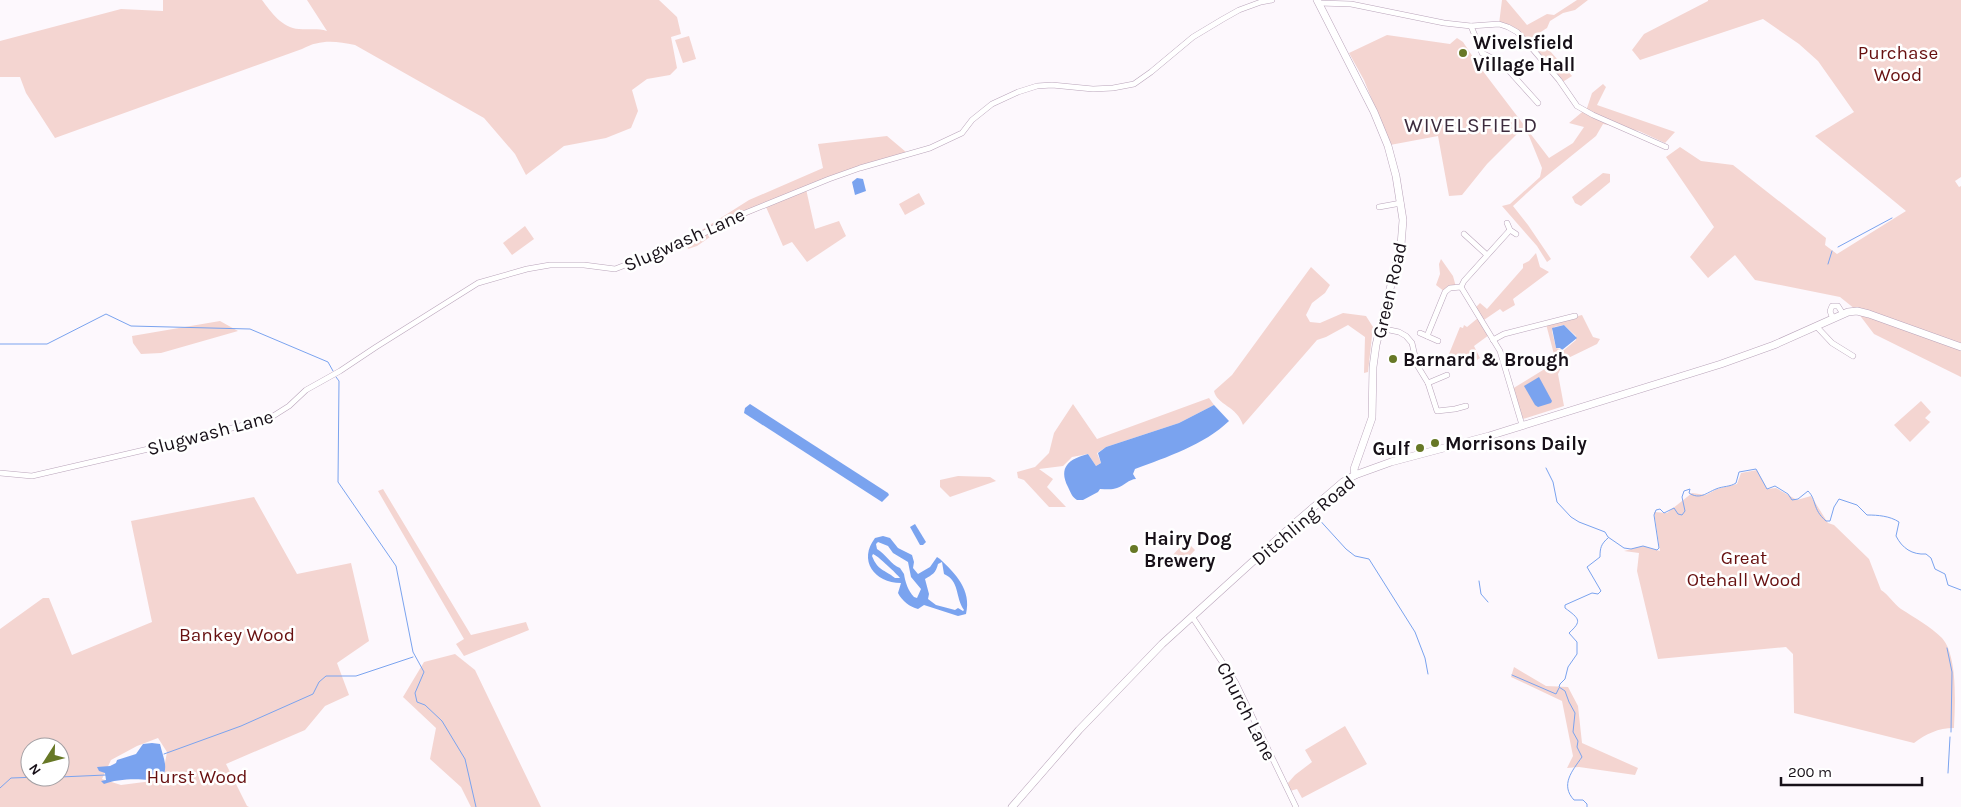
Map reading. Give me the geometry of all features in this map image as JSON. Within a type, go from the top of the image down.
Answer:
[{"type":"main road","name":"Green Road","points":[[1318,2],[1374,112],[1388,146],[1403,220],[1402,245],[1380,328],[1373,367],[1372,418],[1354,469],[1354,475]]},
{"type":"main road","points":[[1843,314],[1857,311],[1869,314],[1961,347]]},
{"type":"main road","name":"Ditchling Road","points":[[1012,807],[1079,730],[1162,644],[1294,524],[1343,482],[1354,475],[1391,462],[1442,450],[1722,364],[1817,327],[1843,314]]},
{"type":"street","name":"Slugwash Lane","points":[[0,473],[32,476],[183,441],[270,418],[289,406],[306,390],[340,372],[376,346],[478,283],[527,269],[550,265],[584,265],[616,269],[695,238],[765,203],[851,171],[923,151],[946,141],[962,133],[972,120],[992,104],[1018,92],[1044,86],[1093,89],[1114,88],[1134,84],[1193,37],[1246,7],[1272,0]]},
{"type":"street","points":[[1318,2],[1351,4],[1444,23],[1471,26],[1498,24],[1517,32],[1559,80],[1578,106],[1593,115],[1666,147]]},
{"type":"street","points":[[1471,26],[1482,53],[1502,63],[1538,103]]},
{"type":"street","points":[[1379,207],[1400,203]]},
{"type":"street","points":[[1507,223],[1510,230],[1516,234]]},
{"type":"street","points":[[1461,287],[1464,281],[1510,230]]},
{"type":"street","points":[[1464,234],[1487,255]]},
{"type":"street","points":[[1427,336],[1445,292],[1450,288],[1461,287]]},
{"type":"street","points":[[1461,287],[1500,352],[1522,425]]},
{"type":"street","points":[[1833,319],[1830,311],[1832,306],[1838,306],[1843,314]]},
{"type":"street","points":[[1566,311],[1568,318]]},
{"type":"street","points":[[1493,340],[1504,334],[1575,316]]},
{"type":"street","points":[[1817,327],[1822,335],[1845,356],[1853,356]]},
{"type":"street","points":[[1380,328],[1399,332],[1412,343],[1417,366],[1428,383],[1437,411],[1466,406]]},
{"type":"street","points":[[1420,333],[1438,341]]},
{"type":"street","points":[[1428,383],[1447,375]]},
{"type":"street","name":"Church Lane","points":[[1192,618],[1236,682],[1296,807]]},
{"type":"green space","points":[[163,0],[262,0],[278,19],[287,26],[327,31],[307,0],[659,0],[677,17],[681,34],[671,37],[677,68],[670,75],[647,79],[632,90],[638,111],[631,128],[606,138],[564,146],[526,175],[515,154],[484,118],[355,45],[335,42],[315,44],[55,138],[26,93],[20,77],[0,77],[0,41],[121,9],[163,11]]},
{"type":"green space","points":[[1502,0],[1506,0],[1527,25],[1547,14],[1554,15],[1577,0],[1588,0],[1575,10],[1563,13],[1550,21],[1547,28],[1536,35],[1572,76],[1561,83],[1517,32],[1499,24]]},
{"type":"green space","name":"Purchase Wood","points":[[1708,0],[1961,0],[1961,177],[1955,181],[1959,187],[1961,186],[1961,377],[1874,334],[1855,309],[1840,297],[1755,280],[1735,255],[1708,278],[1690,257],[1714,227],[1666,157],[1680,147],[1701,161],[1733,165],[1826,238],[1825,245],[1837,254],[1906,211],[1815,136],[1854,112],[1818,61],[1799,44],[1763,19],[1640,60],[1632,50],[1644,34]]},
{"type":"green space","points":[[1387,35],[1450,44],[1457,38],[1463,42],[1549,158],[1573,143],[1584,127],[1569,123],[1587,108],[1592,93],[1603,84],[1606,87],[1597,105],[1675,132],[1665,143],[1639,131],[1603,124],[1596,136],[1539,182],[1513,206],[1551,259],[1547,262],[1537,246],[1502,206],[1510,204],[1540,177],[1542,168],[1529,136],[1523,128],[1487,164],[1462,195],[1449,196],[1438,136],[1390,145],[1364,80],[1349,53]]},
{"type":"green space","points":[[689,36],[696,59],[683,63],[675,40]]},
{"type":"green space","points":[[887,136],[906,152],[806,189],[815,229],[839,221],[846,236],[807,262],[792,242],[783,246],[766,207],[730,223],[697,246],[688,249],[686,240],[749,200],[823,168],[818,144]]},
{"type":"green space","points":[[1603,173],[1610,174],[1610,182],[1581,206],[1575,203],[1572,197]]},
{"type":"green space","points":[[919,193],[925,204],[905,215],[899,204]]},
{"type":"green space","points":[[525,226],[534,239],[512,255],[503,243]]},
{"type":"green space","points":[[1536,253],[1540,267],[1549,272],[1513,299],[1515,305],[1503,312],[1500,309],[1481,322],[1489,335],[1474,346],[1480,358],[1477,360],[1475,354],[1461,362],[1449,354],[1460,327],[1463,328],[1464,325],[1467,327],[1478,318],[1473,310],[1480,303],[1487,309],[1523,268],[1523,264],[1529,261]]},
{"type":"green space","points":[[1441,259],[1453,276],[1456,287],[1445,292],[1436,285],[1440,274],[1439,264]]},
{"type":"green space","points":[[1311,267],[1330,285],[1325,293],[1312,303],[1306,315],[1310,322],[1320,323],[1343,313],[1366,316],[1373,327],[1368,372],[1364,373],[1365,337],[1348,325],[1317,340],[1243,425],[1236,414],[1219,400],[1214,391],[1232,375]]},
{"type":"green space","points":[[1582,315],[1593,337],[1600,339],[1597,344],[1560,362],[1562,366],[1558,374],[1564,406],[1520,420],[1512,389],[1556,362],[1546,324]],"holes":[[[1564,325],[1576,336],[1576,340],[1564,350],[1556,348],[1552,331],[1554,327]]]},
{"type":"green space","points":[[220,321],[238,331],[161,353],[141,354],[133,343],[132,336]]},
{"type":"green space","points":[[1209,398],[1214,405],[1179,423],[1106,447],[1097,453],[1101,463],[1096,466],[1088,454],[1072,457],[1063,466],[1039,469],[1053,479],[1047,487],[1066,507],[1049,507],[1024,480],[1018,478],[1017,472],[1035,467],[1049,453],[1054,433],[1073,404],[1097,439]]},
{"type":"green space","points":[[1921,401],[1931,412],[1925,418],[1930,422],[1910,442],[1894,425]]},
{"type":"green space","name":"Great Otehall Wood","points":[[1757,470],[1767,489],[1776,488],[1797,500],[1811,496],[1828,523],[1834,525],[1869,559],[1881,590],[1901,609],[1942,638],[1951,656],[1953,668],[1955,694],[1954,728],[1932,732],[1914,743],[1794,713],[1793,654],[1786,647],[1658,659],[1637,571],[1639,553],[1624,551],[1643,546],[1660,551],[1654,512],[1667,513],[1692,493],[1706,495],[1717,489],[1737,484],[1741,473]]},
{"type":"green space","points":[[958,476],[990,477],[996,481],[950,497],[940,487],[940,480]]},
{"type":"green space","points":[[383,489],[471,635],[526,622],[529,630],[464,656],[456,644],[464,639],[378,491]]},
{"type":"green space","name":"Bankey Wood","points":[[254,497],[297,574],[351,563],[369,641],[337,663],[349,695],[325,706],[305,730],[226,764],[249,807],[0,807],[0,629],[43,598],[49,598],[72,655],[152,622],[131,521]],"holes":[[[158,738],[167,752],[165,775],[160,780],[121,785],[102,779],[111,760],[137,746]]]},
{"type":"green space","points":[[1186,541],[1195,550],[1178,568],[1169,559]]},
{"type":"green space","points":[[455,654],[475,670],[541,807],[471,807],[461,787],[430,759],[436,728],[403,697],[424,662]]},
{"type":"green space","points":[[1514,667],[1546,686],[1568,687],[1578,706],[1582,743],[1638,768],[1635,775],[1579,767],[1567,768],[1573,756],[1562,701],[1511,677]]},
{"type":"green space","points":[[1345,726],[1367,764],[1302,798],[1297,789],[1290,791],[1288,783],[1312,762],[1305,750]]},
{"type":"water","points":[[857,178],[863,179],[866,191],[855,195],[852,182]]},
{"type":"water","points":[[1564,325],[1577,338],[1562,350],[1556,348],[1552,328]]},
{"type":"water","points":[[1539,377],[1552,401],[1538,407],[1524,386]]},
{"type":"water","points":[[750,404],[889,495],[882,502],[744,413],[745,408]]},
{"type":"water","points":[[1214,405],[1229,421],[1197,444],[1135,469],[1133,474],[1136,479],[1120,487],[1100,489],[1083,500],[1077,500],[1072,495],[1064,474],[1067,465],[1075,458],[1088,454],[1096,466],[1101,463],[1098,453],[1106,447],[1179,423]]},
{"type":"water","points":[[915,524],[926,542],[923,545],[920,545],[910,527]]},
{"type":"water","points":[[883,536],[890,538],[898,548],[912,555],[913,568],[918,574],[930,567],[937,557],[940,559],[961,583],[967,597],[966,614],[958,616],[924,605],[918,609],[906,603],[898,593],[901,583],[883,579],[876,575],[872,569],[868,554],[875,538]],"holes":[[[878,542],[888,546],[893,553],[908,562],[911,577],[921,589],[917,598],[910,592],[900,568],[877,549],[876,544]],[[873,554],[883,561],[900,578],[895,578],[879,567],[874,561]],[[942,562],[944,574],[953,581],[963,611],[958,608],[955,610],[936,605],[928,599],[929,594],[925,579],[936,570],[938,564]]]},
{"type":"water","points":[[143,744],[160,744],[164,758],[165,772],[160,782],[132,779],[104,784],[101,781],[106,780],[105,773],[99,771],[97,767],[110,766],[116,763],[117,760],[136,754]]},
{"type":"waterway","points":[[1838,247],[1892,218]]},
{"type":"waterway","points":[[1828,264],[1832,251]]},
{"type":"waterway","points":[[0,344],[47,344],[106,314],[131,326],[250,329],[328,362],[333,371]]},
{"type":"waterway","points":[[336,377],[339,381],[338,482],[396,566],[413,652],[424,672],[415,693],[417,702],[425,705],[442,721],[465,759],[476,807]]},
{"type":"waterway","points":[[1546,468],[1553,482],[1557,502],[1571,517],[1605,532],[1608,537],[1624,548],[1631,549],[1643,546],[1657,550],[1659,548],[1654,515],[1656,510],[1660,509],[1664,513],[1674,508],[1678,514],[1682,515],[1685,511],[1682,497],[1684,491],[1690,489],[1689,493],[1693,495],[1703,495],[1736,483],[1739,472],[1756,469],[1767,489],[1775,486],[1788,494],[1792,500],[1798,499],[1808,491],[1819,513],[1826,521],[1830,521],[1834,507],[1839,499],[1857,505],[1867,515],[1884,516],[1899,522],[1896,536],[1901,544],[1912,552],[1926,554],[1931,558],[1935,569],[1945,574],[1948,585],[1961,590]]},
{"type":"waterway","points":[[1315,515],[1346,549],[1355,556],[1369,559],[1415,632],[1425,658],[1428,674]]},
{"type":"waterway","points":[[1587,807],[1583,800],[1574,800],[1568,789],[1569,778],[1582,757],[1577,747],[1578,741],[1573,732],[1575,713],[1565,691],[1559,687],[1565,679],[1568,667],[1577,654],[1577,642],[1569,633],[1576,626],[1578,620],[1565,608],[1565,605],[1592,593],[1598,594],[1601,591],[1587,567],[1600,557],[1601,546],[1608,538]]},
{"type":"waterway","points":[[1479,581],[1481,594],[1488,602]]},
{"type":"waterway","points":[[1947,648],[1952,672],[1951,732]]},
{"type":"waterway","points":[[164,754],[241,726],[313,694],[319,682],[326,676],[356,676],[413,657]]},
{"type":"waterway","points":[[1512,675],[1556,694],[1559,688]]},
{"type":"waterway","points":[[1948,773],[1950,737]]},
{"type":"waterway","points":[[70,777],[106,775]]},
{"type":"waterway","points":[[0,788],[11,778],[20,778]]},
{"type":"place","name":"Wivelsfield Village Hall","points":[[1463,53]]},
{"type":"place","name":"Barnard & Brough","points":[[1393,359]]},
{"type":"place","name":"Morrisons Daily","points":[[1435,443]]},
{"type":"place","name":"Gulf","points":[[1420,448]]},
{"type":"place","name":"Hairy Dog Brewery","points":[[1134,549]]},
{"type":"district","name":"WIVELSFIELD","points":[[1471,125]]},
{"type":"park label","name":"Hurst Wood","points":[[197,776]]}]
